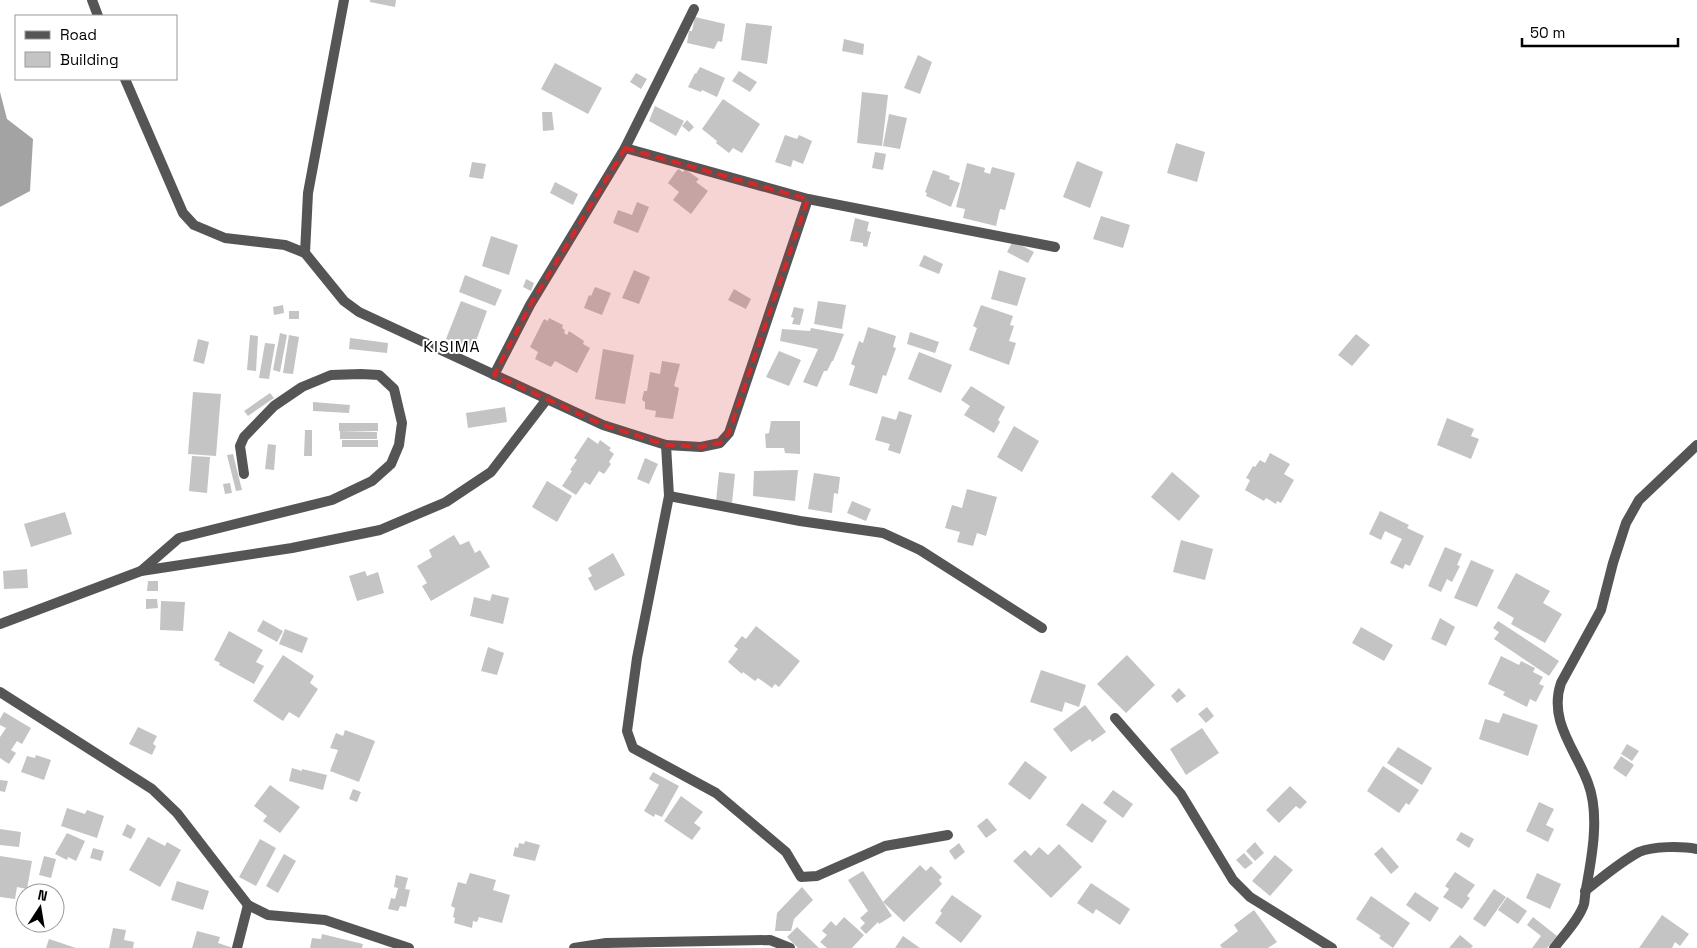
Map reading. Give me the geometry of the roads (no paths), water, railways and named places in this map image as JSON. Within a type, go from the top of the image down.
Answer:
[{"type":"street","points":[[92,0],[98,15]]},
{"type":"street","points":[[305,253],[308,193],[344,0]]},
{"type":"street","points":[[494,375],[530,305],[625,148],[694,9]]},
{"type":"street","points":[[125,80],[183,213],[194,224],[225,238],[285,245],[305,253],[344,301],[359,312],[603,425],[666,445],[701,447],[720,443],[730,433],[808,199]]},
{"type":"street","points":[[625,148],[808,199],[1055,247]]},
{"type":"street","points":[[141,571],[179,538],[332,500],[372,481],[391,464],[399,445],[402,423],[394,389],[379,375],[360,374],[331,375],[302,387],[274,406],[244,437],[240,446],[244,474]]},
{"type":"street","points":[[0,624],[141,571],[292,548],[380,530],[446,502],[491,472],[547,399]]},
{"type":"street","points":[[666,445],[670,496],[637,658],[627,731],[632,748],[716,793],[786,852],[802,877],[817,876],[886,846],[948,835]]},
{"type":"street","points":[[1554,948],[1584,905],[1592,855],[1593,796],[1588,781],[1564,735],[1558,707],[1558,693],[1561,683],[1601,610],[1626,523],[1639,500],[1697,445]]},
{"type":"street","points":[[670,496],[800,521],[883,533],[920,550],[1042,628]]},
{"type":"street","points":[[0,692],[152,789],[177,813],[248,905],[268,915],[325,920],[409,948]]},
{"type":"street","points":[[1115,718],[1181,794],[1233,880],[1250,897],[1332,948]]},
{"type":"street","points":[[1585,891],[1614,868],[1641,851],[1680,846],[1697,849]]},
{"type":"street","points":[[237,948],[248,905]]},
{"type":"street","points":[[574,948],[606,943],[770,940],[790,948]]},
{"type":"district","name":"KISIMA","points":[[452,346]]}]
